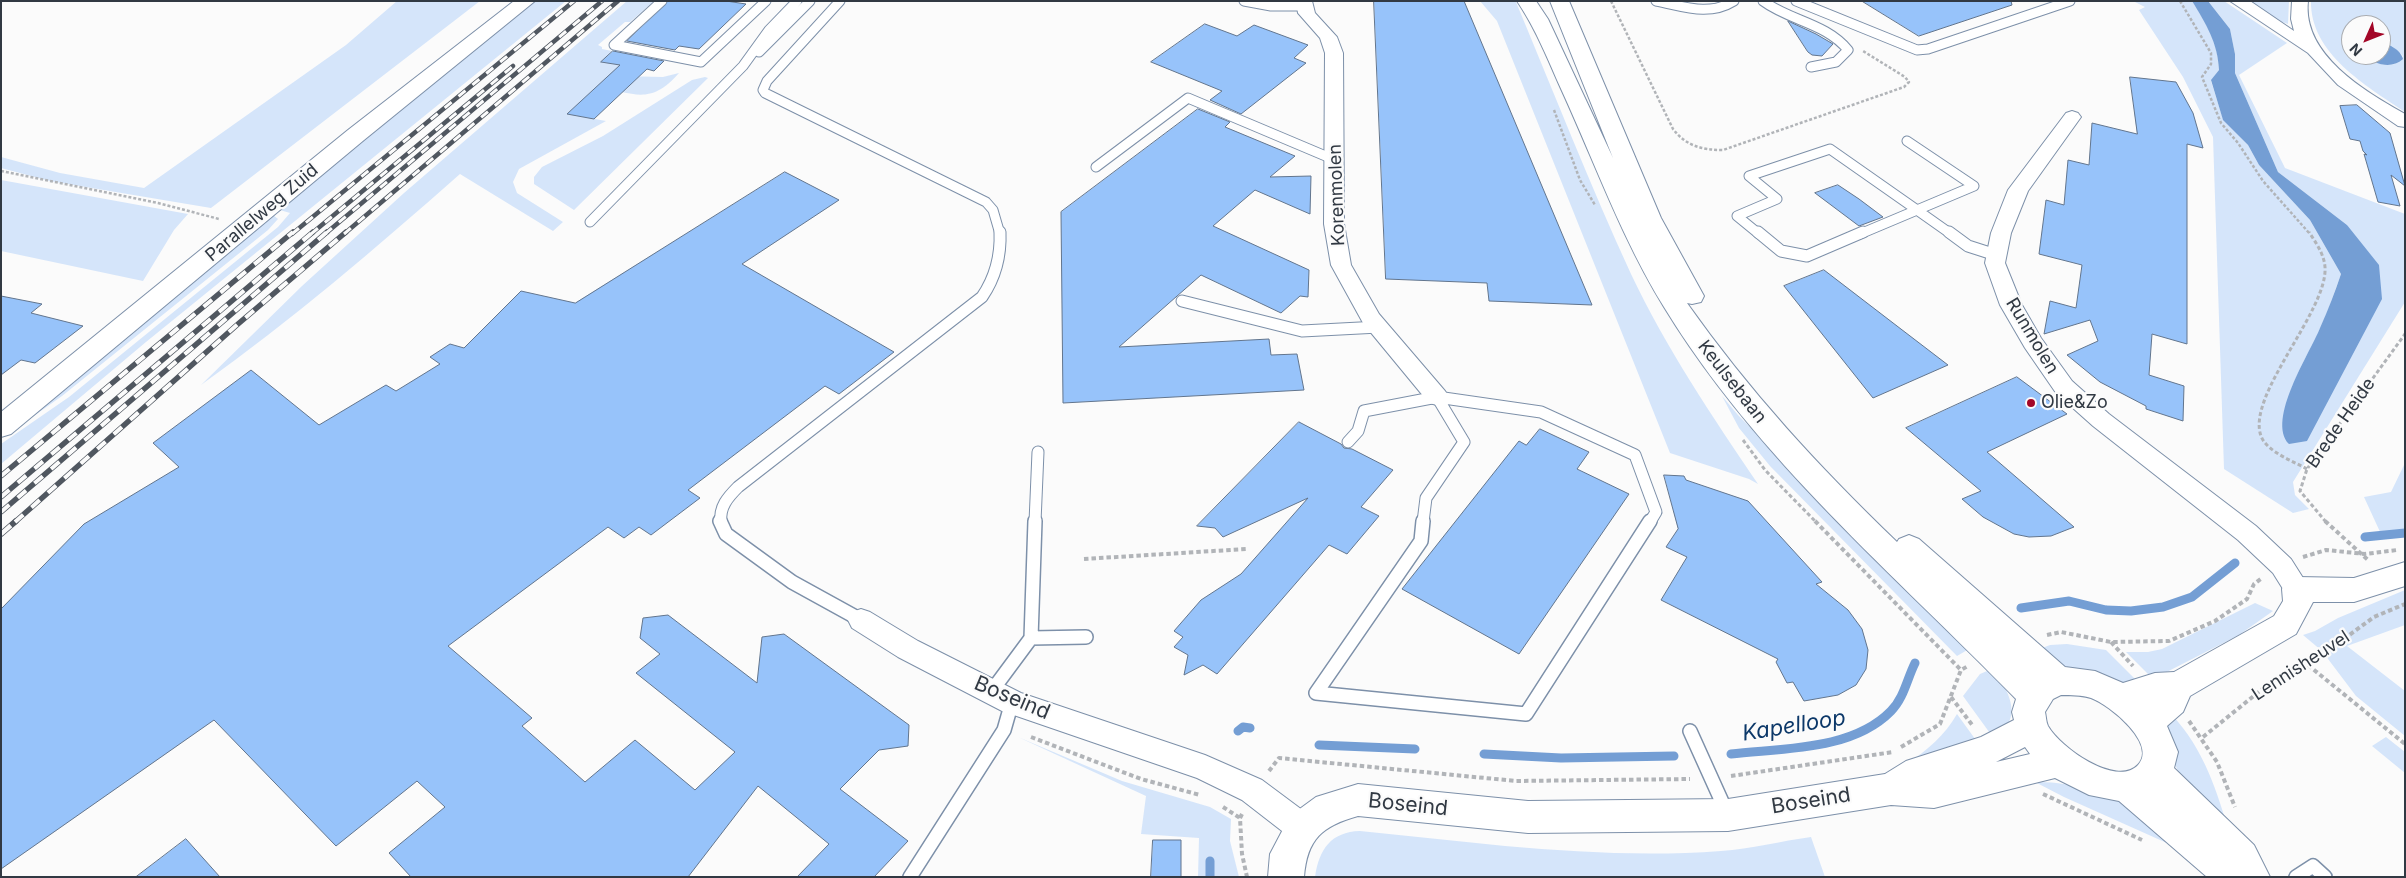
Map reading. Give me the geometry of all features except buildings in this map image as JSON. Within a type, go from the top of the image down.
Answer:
[{"type":"main road","name":"Parallelweg Zuid","points":[[1,427],[356,135],[526,1]]},
{"type":"main road","name":"Keulsebaan","points":[[1526,1],[1547,37],[1587,121],[1644,251],[1692,330],[1744,399],[1796,461],[1837,504],[2041,701]]},
{"type":"main road","name":"Keulsebaan","points":[[1559,1],[1649,218],[1674,266],[1726,348],[1764,396],[1854,495],[1971,605],[2041,701]]},
{"type":"main road","points":[[2289,578],[2354,590],[2405,574]]},
{"type":"main road","points":[[2120,698],[2155,687],[2179,686],[2284,625],[2298,602],[2289,578]]},
{"type":"main road","points":[[2087,684],[2120,698],[2148,723],[2160,750],[2160,762],[2141,779],[2095,782],[2059,762],[2044,747],[2041,701],[2087,684]]},
{"type":"main road","points":[[2148,723],[2171,702],[2179,686]]},
{"type":"main road","name":"Boseind","points":[[1891,789],[1918,772],[1990,749],[2041,701]]},
{"type":"main road","name":"Boseind","points":[[1302,828],[1328,808],[1358,800],[1528,817],[1728,815],[1891,789],[1934,792],[2059,762]]},
{"type":"main road","points":[[2141,779],[2193,844],[2236,877]]},
{"type":"main road","points":[[2141,779],[2241,857],[2252,877]]},
{"type":"main road","points":[[1286,877],[1288,854],[1302,828]]},
{"type":"street","points":[[2238,1],[2311,48]]},
{"type":"street","points":[[2300,1],[2299,23],[2311,48],[2320,60],[2350,85],[2405,122]]},
{"type":"street","name":"Korenmolen","points":[[1304,4],[1313,23],[1328,37],[1334,53],[1334,224],[1341,265],[1379,327],[1437,397]]},
{"type":"street","name":"Runmolen","points":[[2072,117],[2018,190],[2001,233],[1995,263],[2011,305],[2033,343],[2064,387],[2101,420],[2247,532],[2289,578]]},
{"type":"street","name":"Boseind","points":[[861,620],[908,649],[1001,697],[1205,768],[1252,790],[1302,828]]},
{"type":"lane","points":[[662,1],[614,45],[701,62],[766,1]]},
{"type":"lane","points":[[743,66],[769,30],[797,1]]},
{"type":"lane","points":[[590,222],[743,66],[810,1]]},
{"type":"lane","points":[[840,1],[766,81],[763,90],[986,202],[997,214],[999,231],[996,274],[989,290],[982,297],[738,488],[722,506],[719,516],[720,526],[726,534],[792,582],[861,620]]},
{"type":"lane","points":[[1244,1],[1271,6],[1304,4]]},
{"type":"lane","points":[[1656,1],[1688,10],[1724,9],[1734,1]]},
{"type":"lane","points":[[1763,1],[1772,9],[1800,19],[1842,40],[1848,50],[1842,60],[1830,65],[1810,67]]},
{"type":"lane","points":[[1796,1],[1917,50],[1928,49],[2070,1]]},
{"type":"lane","points":[[1096,167],[1188,98],[1335,160]]},
{"type":"lane","points":[[1907,141],[1974,186],[1916,210],[1807,256],[1780,251],[1737,216],[1777,198],[1749,176],[1830,148],[1916,210],[1968,246],[1996,255]]},
{"type":"lane","points":[[1182,301],[1302,332],[1379,327]]},
{"type":"lane","points":[[1348,442],[1358,432],[1364,412],[1437,397],[1541,412],[1635,455],[1656,512],[1526,714],[1316,693],[1421,542],[1426,498],[1464,442],[1437,397]]},
{"type":"lane","points":[[910,877],[1004,730],[1001,697],[1030,638],[1038,452]]},
{"type":"lane","points":[[1030,638],[1086,637]]},
{"type":"lane","points":[[1690,730],[1728,815]]},
{"type":"lane","points":[[2296,877],[2313,866],[2325,877]]},
{"type":"path","points":[[1611,1],[1673,129],[1679,138],[1690,146],[1708,150],[1723,150],[1904,87],[1909,82],[1905,77],[1864,51],[1848,50]]},
{"type":"path","points":[[2180,1],[2211,53],[2211,64],[2202,78],[2220,122],[2239,144],[2264,182],[2304,228],[2321,252],[2325,267],[2323,280],[2308,319],[2286,355],[2267,395],[2260,427],[2261,436],[2271,447],[2307,470]]},
{"type":"path","points":[[1,171],[158,203],[219,219]]},
{"type":"path","name":"Brede Heide","points":[[2362,554],[2307,502],[2300,491],[2307,470],[2405,334]]},
{"type":"path","points":[[1084,559],[1246,549]]},
{"type":"path","points":[[2111,642],[2169,641],[2215,621],[2247,600],[2254,584],[2289,578],[2320,549],[2346,550],[2362,554],[2405,549]]},
{"type":"path","name":"Lennisheuvel","points":[[2237,814],[2224,774],[2203,736],[2272,682],[2308,665],[2374,616],[2405,604]]},
{"type":"path","points":[[2308,665],[2405,744]]},
{"type":"path","name":"Boseind","points":[[1279,758],[1516,781],[1711,779],[1891,753],[1940,724],[1951,696]]},
{"type":"path","points":[[1026,735],[1141,779],[1208,798]]},
{"type":"path","points":[[1216,803],[1240,818]]},
{"type":"shaded area","points":[[397,1],[480,1],[211,208],[50,181],[1,168],[1,157],[60,173],[144,188],[346,45]]},
{"type":"shaded area","points":[[534,1],[566,1],[146,342],[1,464],[1,444],[69,397],[278,227],[290,213],[280,210],[335,160]]},
{"type":"shaded area","points":[[627,1],[654,1],[630,22],[625,22],[598,45],[602,49],[612,51],[602,62],[626,66],[619,76],[663,77],[679,73],[669,83],[650,94],[632,94],[597,87],[567,114],[606,121],[519,169],[513,182],[517,193],[563,222],[553,231],[460,174],[333,283],[201,385],[302,286],[404,193]]},
{"type":"shaded area","points":[[1480,1],[1516,2],[1572,139],[1631,274],[1659,328],[1690,381],[1758,484],[1749,479],[1670,453],[1497,21]]},
{"type":"shaded area","points":[[2133,1],[2192,1],[2214,42],[2219,70],[2211,81],[2223,119],[2248,145],[2259,165],[2310,220],[2341,274],[2322,324],[2290,393],[2284,434],[2381,299],[2347,225],[2278,172],[2235,73],[2235,54],[2230,29],[2208,1],[2224,1],[2287,43],[2239,75],[2285,168],[2405,214],[2405,302],[2293,482],[2295,495],[2309,509],[2293,513],[2224,469],[2213,137],[2183,77],[2139,10],[2145,7]]},
{"type":"shaded area","points":[[2250,1],[2289,1],[2288,24],[2279,21]]},
{"type":"shaded area","points":[[2311,1],[2405,1],[2405,112],[2341,65],[2391,65],[2395,64],[2403,56],[2391,46],[2391,15],[2341,15],[2341,65],[2330,53],[2320,37],[2313,20]]},
{"type":"shaded area","points":[[708,78],[574,210],[534,184],[534,177],[542,167],[603,136],[692,80]]},
{"type":"shaded area","points":[[1,180],[188,214],[174,230],[143,281],[1,251]]},
{"type":"shaded area","points":[[273,215],[278,219],[268,230],[62,396],[7,435]]},
{"type":"shaded area","points":[[1722,396],[1738,415],[1969,649],[1957,656],[1770,466],[1739,428]]},
{"type":"shaded area","points":[[2405,463],[2405,534],[2381,534],[2364,497],[2391,492]]},
{"type":"shaded area","points":[[2405,590],[2405,625],[2347,646],[2405,691],[2405,736],[2356,696],[2322,651],[2303,635]]},
{"type":"shaded area","points":[[2255,603],[2273,611],[2239,635],[2153,679],[2126,652],[2148,652],[2162,649]]},
{"type":"shaded area","points":[[2067,644],[2106,650],[2141,685],[2135,687],[2063,666],[2034,651],[2050,645]]},
{"type":"shaded area","points":[[1994,668],[2008,694],[2012,710],[2008,724],[1992,736],[1963,696],[1980,674]]},
{"type":"shaded area","points":[[1957,714],[1978,743],[1906,764],[1935,742]]},
{"type":"shaded area","points":[[2171,714],[2193,742],[2201,757],[2215,788],[2231,838],[2184,782],[2175,765],[2169,749],[2168,732]]},
{"type":"shaded area","points":[[1018,737],[1122,781],[1210,807],[1231,819],[1230,841],[1239,877],[1198,877],[1199,838],[1141,834],[1146,796]]},
{"type":"shaded area","points":[[2386,737],[2405,752],[2405,773],[2372,746]]},
{"type":"shaded area","points":[[2035,782],[2075,786],[2114,799],[2143,816],[2178,848],[2064,797]]},
{"type":"shaded area","points":[[1360,831],[1540,849],[1631,853],[1732,850],[1811,837],[1825,877],[1315,877],[1323,850],[1328,844],[1341,835]]},
{"type":"water","points":[[2192,1],[2208,1],[2230,29],[2235,54],[2235,73],[2278,172],[2347,225],[2379,265],[2382,299],[2307,441],[2289,444],[2283,433],[2286,403],[2292,386],[2323,321],[2341,274],[2310,220],[2259,165],[2248,145],[2223,120],[2211,80],[2219,70],[2214,42]]},
{"type":"water","points":[[2391,46],[2397,50],[2403,59],[2391,64]]},
{"type":"waterway","points":[[2365,537],[2405,533]]},
{"type":"waterway","name":"Kapelloop","points":[[2021,608],[2069,601],[2106,610],[2131,611],[2163,607],[2192,597],[2235,563]]},
{"type":"waterway","name":"Kapelloop","points":[[1731,754],[1815,745],[1837,741],[1857,734],[1875,724],[1891,711],[1902,694],[1915,663]]},
{"type":"waterway","name":"Kapelloop","points":[[1238,731],[1243,727],[1250,728]]},
{"type":"waterway","name":"Kapelloop","points":[[1319,745],[1415,749]]},
{"type":"waterway","name":"Kapelloop","points":[[1484,754],[1561,758],[1674,756]]},
{"type":"waterway","name":"Kapelloop","points":[[1210,861],[1210,877]]},
{"type":"railway","points":[[292,234],[574,1]]},
{"type":"railway","points":[[325,234],[602,1]]},
{"type":"railway","points":[[344,234],[618,1]]},
{"type":"railway","points":[[311,234],[513,66]]},
{"type":"railway","points":[[1,476],[293,232]]},
{"type":"railway","points":[[1,497],[313,232]]},
{"type":"railway","points":[[1,512],[327,232]]},
{"type":"railway","points":[[15,522],[238,324],[346,232]]},
{"type":"railway","points":[[1,534],[16,521]]},
{"type":"place","name":"Olie&Zo","points":[[2031,403]]}]
